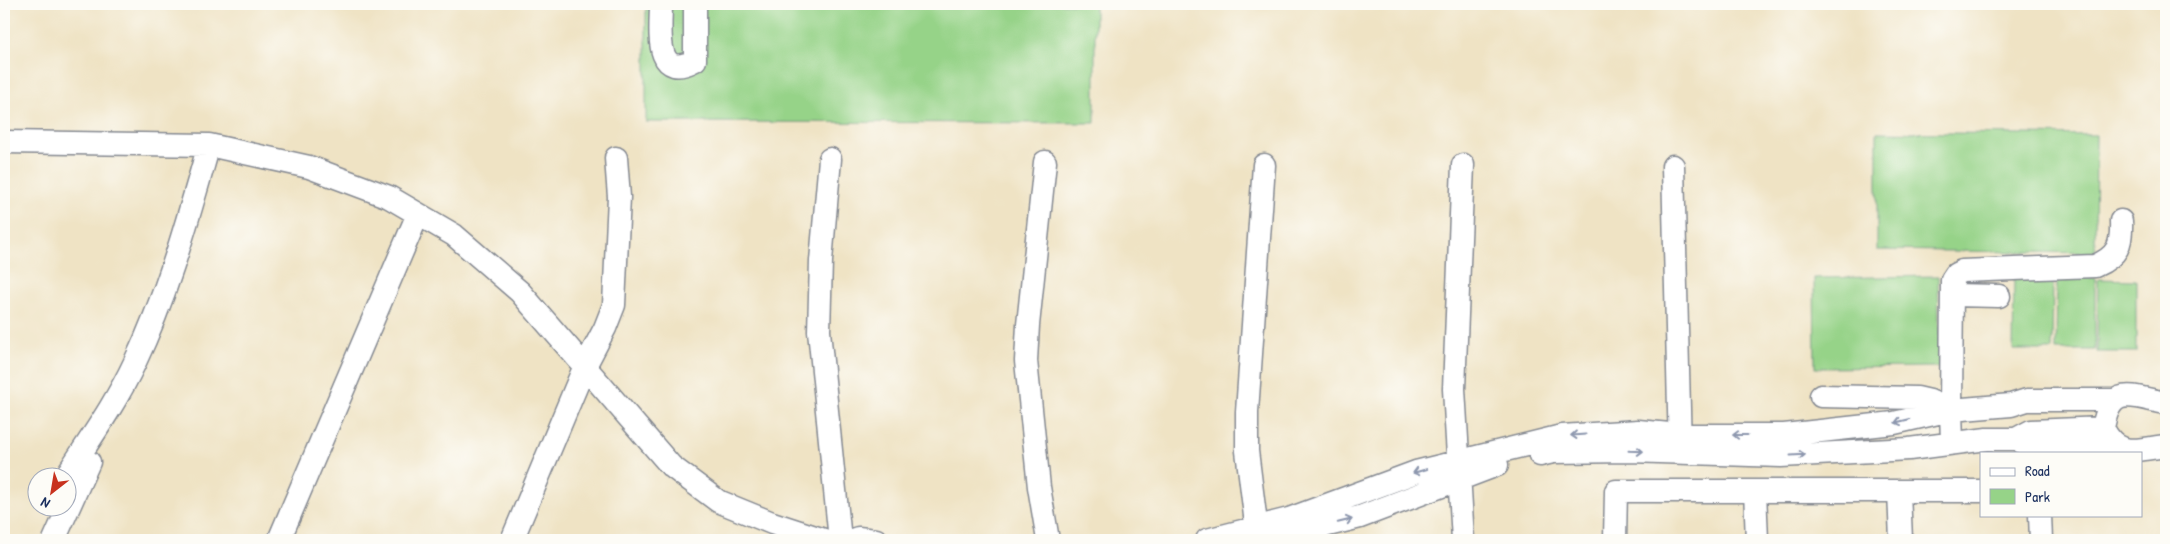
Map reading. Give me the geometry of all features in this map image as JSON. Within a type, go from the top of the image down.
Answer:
[{"type":"street","points":[[661,4],[661,50],[668,62],[676,66],[684,66],[695,60],[695,4]]},
{"type":"street","points":[[4,142],[209,145],[310,167],[390,197],[454,235],[520,292],[671,466],[718,501],[772,523],[824,540]]},
{"type":"street","points":[[73,466],[100,426],[136,362],[168,282],[209,145]]},
{"type":"street","points":[[512,540],[584,368],[614,305],[620,197],[616,158]]},
{"type":"street","points":[[830,159],[821,260],[819,331],[840,540]]},
{"type":"street","points":[[1045,162],[1026,361],[1037,469],[1048,540]]},
{"type":"street","points":[[1259,536],[1246,451],[1264,165]]},
{"type":"street","points":[[1464,165],[1454,389],[1464,540]]},
{"type":"street","points":[[1673,166],[1680,444]]},
{"type":"street","points":[[279,540],[418,214]]},
{"type":"street","points":[[1952,443],[1952,295],[1954,277],[1958,272],[2088,267],[2105,262],[2114,254],[2119,246],[2122,237],[2121,221]]},
{"type":"street","points":[[1952,295],[1999,296]]},
{"type":"street","points":[[1821,396],[1917,398],[1951,410]]},
{"type":"street","points":[[2118,448],[2108,438],[2107,414],[2119,397],[2127,396],[2166,403]]},
{"type":"street","points":[[1207,540],[1259,536],[1360,517],[1460,469],[1489,467],[1553,452],[1680,444],[1894,423],[1951,410],[2013,404],[2027,400],[2107,414]]},
{"type":"street","points":[[2013,404],[2013,439]]},
{"type":"street","points":[[2013,439],[2031,431],[2107,414]]},
{"type":"street","points":[[54,540],[98,444],[100,426]]},
{"type":"street","points":[[1680,444],[1781,456],[1909,449],[1987,439],[2013,439],[2028,445],[2118,448],[2124,450],[2166,446]]},
{"type":"street","points":[[1616,540],[1616,491],[1980,491]]},
{"type":"street","points":[[1755,491],[1757,540]]},
{"type":"street","points":[[1899,491],[1901,540]]},
{"type":"street","points":[[37,540],[47,516]]},
{"type":"street","points":[[2040,516],[2041,540]]},
{"type":"street","points":[[852,540],[858,538],[876,540]]},
{"type":"green space","points":[[646,4],[1095,4],[1095,123],[646,122]]},
{"type":"green space","points":[[1877,132],[2096,135],[2095,253],[1877,250]]},
{"type":"green space","points":[[1938,276],[1940,367],[1815,368],[1814,278]]},
{"type":"green space","points":[[2057,277],[2095,278],[2095,350],[2056,350]]},
{"type":"green space","points":[[2014,278],[2053,278],[2052,350],[2013,350]]},
{"type":"green space","points":[[2098,279],[2136,280],[2136,352],[2097,352]]}]
